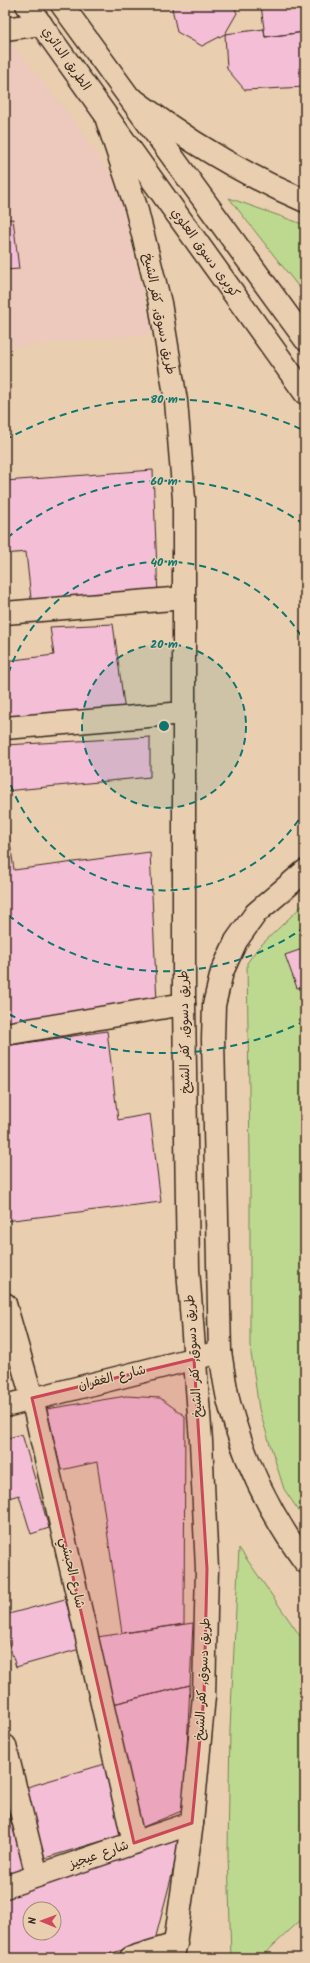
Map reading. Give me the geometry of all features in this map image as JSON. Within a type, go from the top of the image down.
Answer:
[{"type":"main road","name":"الطريق الدائري","points":[[27,5],[104,113]]},
{"type":"main road","points":[[62,5],[305,339]]},
{"type":"main road","points":[[5,29],[41,24]]},
{"type":"main road","points":[[129,97],[174,130],[222,161],[305,201]]},
{"type":"main road","name":"كوبرى دسوق العلوي","points":[[104,113],[305,393]]},
{"type":"main road","name":"طريق دسوق, كفر الشيخ","points":[[104,113],[136,207],[160,303],[174,393],[184,499],[184,1004],[188,1269],[201,1442],[207,1569],[204,1696],[192,1823],[175,1953]]},
{"type":"main road","points":[[5,613],[184,598]]},
{"type":"main road","points":[[5,728],[184,713]]},
{"type":"main road","points":[[305,871],[256,913],[236,941],[222,972],[214,1005],[213,1039],[220,1352],[229,1403],[244,1452],[265,1499],[291,1543],[305,1562]]},
{"type":"main road","points":[[5,1034],[184,1004]]},
{"type":"main road","name":"شارع الحبشي","points":[[5,1304],[32,1398],[134,1843]]},
{"type":"main road","name":"شارع الغفران","points":[[5,1406],[220,1352]]},
{"type":"main road","points":[[5,1746],[37,1876]]},
{"type":"main road","name":"شارع عيجيز","points":[[5,1887],[192,1823]]},
{"type":"main road","points":[[131,1958],[175,1953]]},
{"type":"highlighted area","points":[[194,1359],[207,1569],[204,1696],[192,1823],[134,1843],[32,1398]]},
{"type":"shaded area","points":[[5,35],[77,125],[117,183],[153,334],[5,347]]},
{"type":"green space","points":[[229,198],[305,225],[305,295]]},
{"type":"green space","points":[[305,903],[305,1520],[284,1489],[259,1409],[250,1346],[250,1154],[247,963],[258,948]]},
{"type":"green space","points":[[239,1548],[305,1643],[305,1916],[260,1958],[231,1958],[228,1853],[230,1729]]},
{"type":"building","points":[[173,5],[233,5],[237,13],[225,34],[202,46],[177,32],[172,8]]},
{"type":"building","points":[[261,5],[305,5],[305,32],[265,37]]},
{"type":"building","points":[[264,29],[265,37],[305,32],[305,87],[245,90],[227,69],[225,34]]},
{"type":"building","points":[[13,219],[19,269],[5,270],[5,220]]},
{"type":"building","points":[[153,470],[158,597],[32,608],[26,552],[5,554],[5,481]]},
{"type":"building","points":[[113,624],[125,712],[5,720],[5,661],[54,655],[50,627]]},
{"type":"building","points":[[150,737],[150,777],[5,791],[5,745]]},
{"type":"building","points":[[5,808],[14,870],[150,852],[157,1003],[5,1028]]},
{"type":"building","points":[[305,948],[305,986],[297,988],[285,955]]},
{"type":"building","points":[[107,1031],[118,1120],[150,1114],[161,1202],[5,1221],[5,1046]]},
{"type":"building","points":[[126,1396],[160,1398],[185,1416],[184,1624],[122,1633],[97,1462],[61,1470],[47,1409]]},
{"type":"building","points":[[22,1434],[49,1528],[31,1534],[19,1495],[5,1499],[5,1439]]},
{"type":"building","points":[[65,1599],[80,1649],[16,1667],[5,1631],[5,1615]]},
{"type":"building","points":[[193,1623],[190,1685],[109,1705],[97,1637]]},
{"type":"building","points":[[190,1685],[184,1810],[138,1829],[109,1705]]},
{"type":"building","points":[[108,1763],[129,1833],[45,1858],[24,1788]]},
{"type":"building","points":[[5,1802],[26,1872],[5,1878]]},
{"type":"building","points":[[182,1836],[155,1940],[96,1958],[5,1958],[5,1896]]}]
